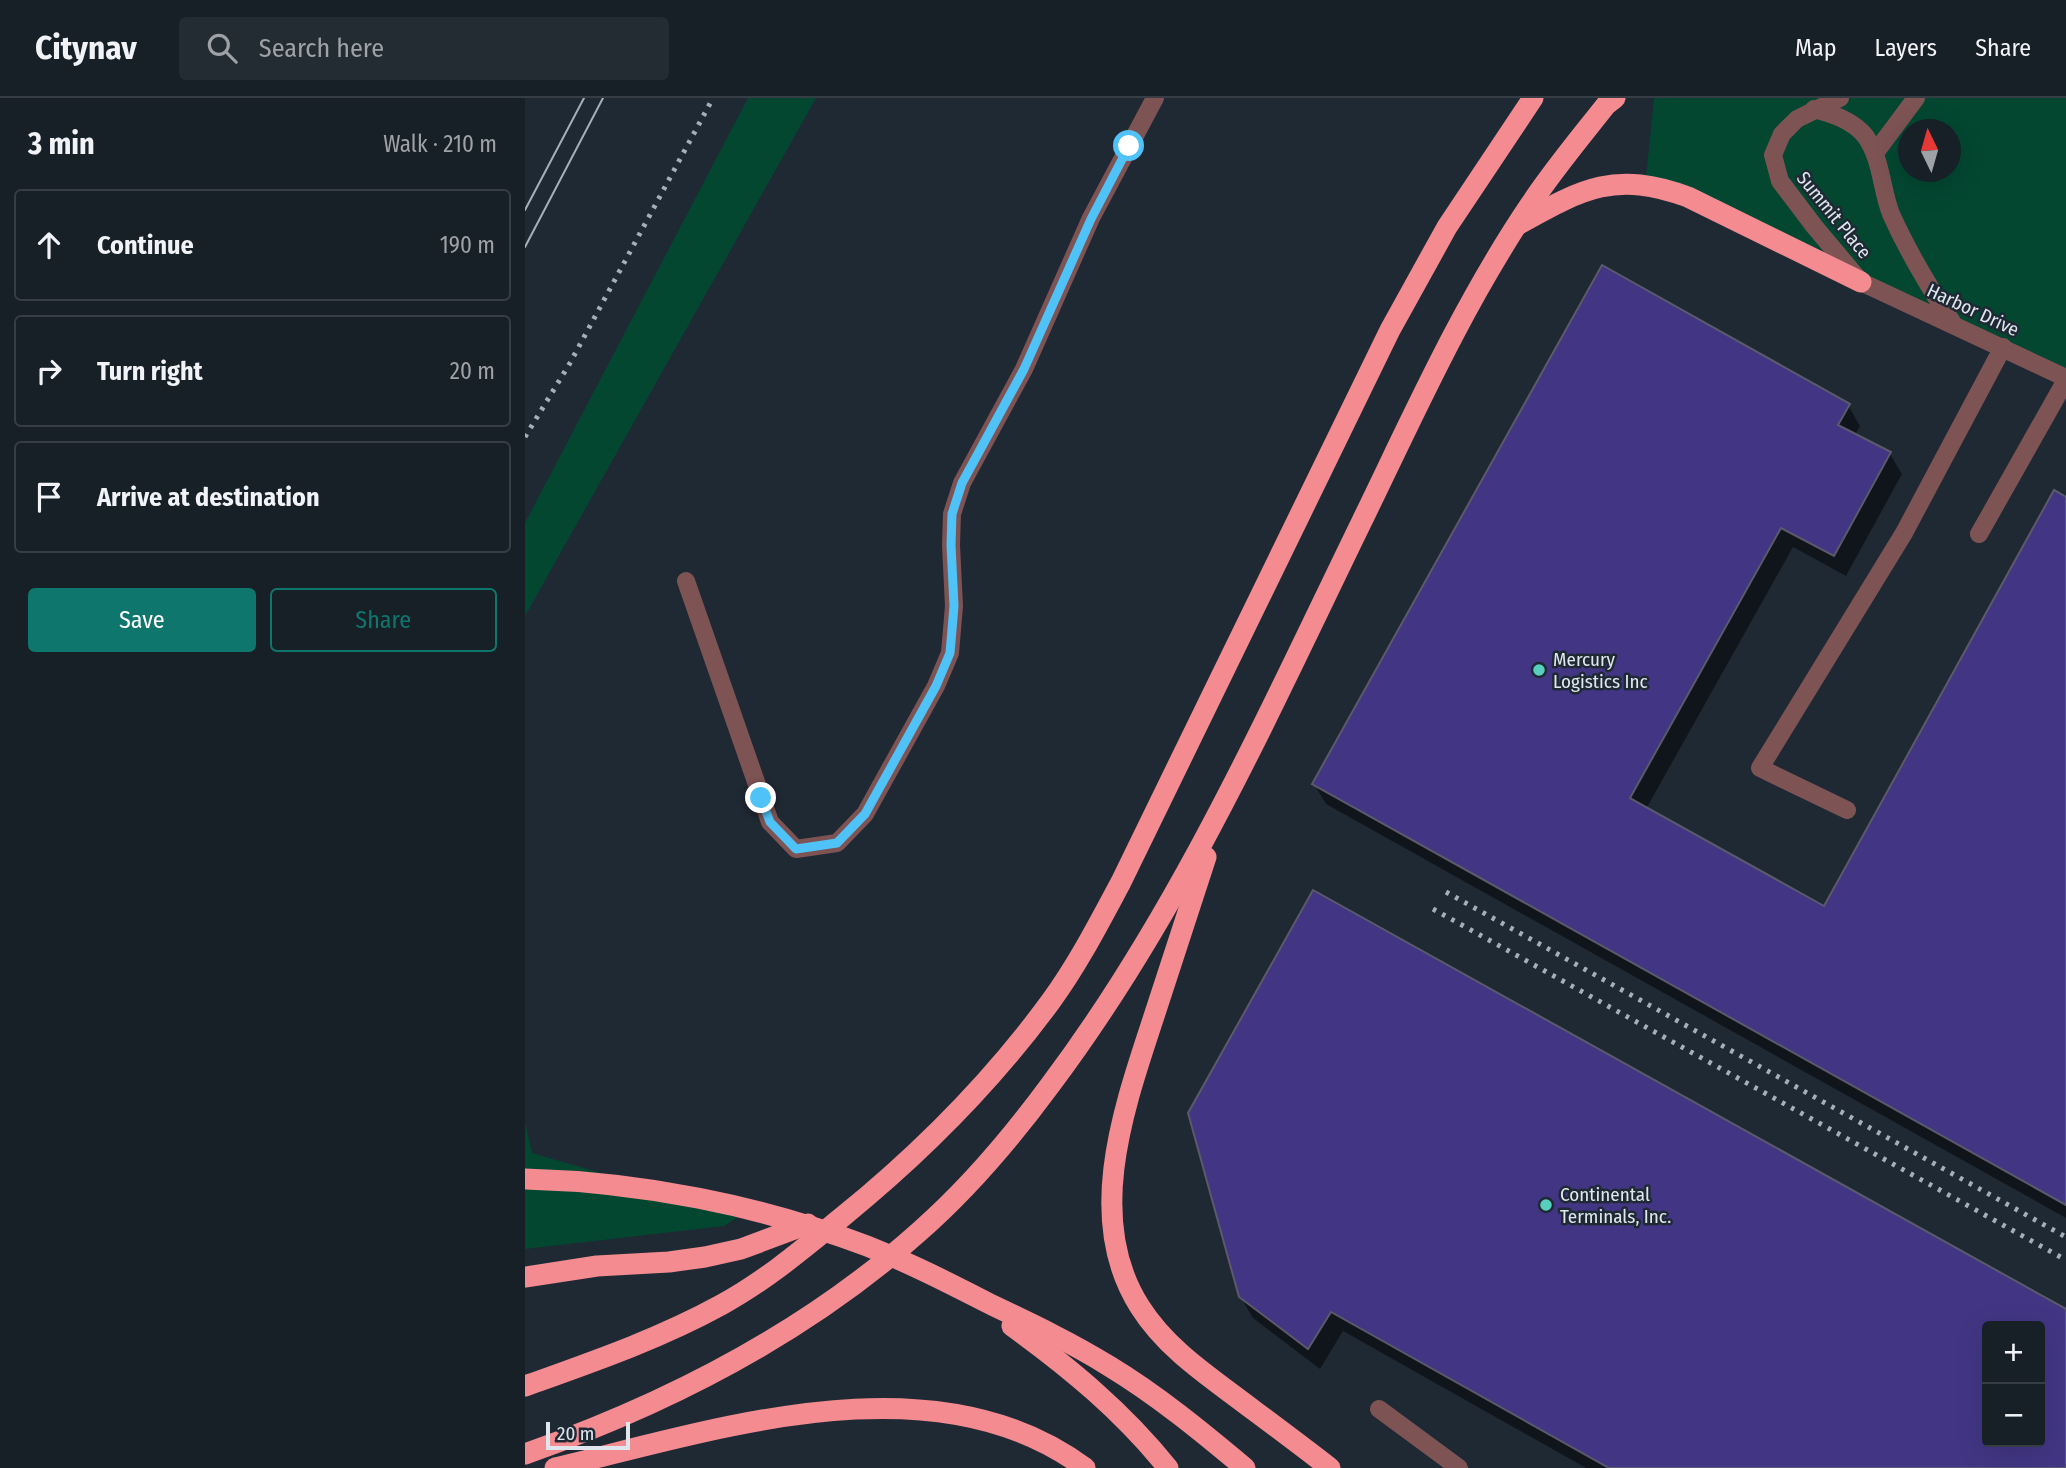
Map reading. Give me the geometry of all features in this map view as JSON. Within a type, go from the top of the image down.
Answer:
[{"type":"highway","points":[[525,1386],[623,1351],[721,1305],[792,1258],[881,1186],[934,1137],[1010,1054],[1052,1000],[1088,943],[1121,882],[1390,330],[1447,227],[1533,98]]},
{"type":"highway","points":[[525,1454],[622,1416],[685,1387],[750,1353],[813,1314],[921,1231],[997,1152],[1093,1028],[1162,916],[1223,806],[1442,356],[1474,296],[1517,225],[1564,158],[1611,100]]},
{"type":"highway","points":[[1517,225],[1576,193],[1595,187],[1617,184],[1654,187],[1688,197],[1861,282]]},
{"type":"highway","points":[[1223,806],[1137,1067],[1122,1125],[1111,1203],[1115,1240],[1125,1276],[1139,1306],[1160,1333],[1186,1359],[1330,1468]]},
{"type":"highway","points":[[525,1179],[596,1183],[652,1190],[760,1213],[868,1247],[1064,1340],[1111,1366],[1245,1468]]},
{"type":"highway","points":[[525,1277],[597,1266],[669,1262],[741,1249],[815,1221],[881,1186]]},
{"type":"highway","points":[[968,1293],[1089,1384],[1120,1413],[1168,1468]]},
{"type":"highway","points":[[555,1468],[777,1416],[860,1409],[929,1411],[997,1424],[1038,1440],[1085,1468]]},
{"type":"street","points":[[686,581],[770,822],[796,849],[837,843],[865,814],[936,686],[950,653],[954,606],[952,514],[962,483],[1024,369],[1091,219],[1155,98]]},
{"type":"street","points":[[1517,123],[1543,98]]},
{"type":"street","name":"Summit Place","points":[[1840,98],[1797,119],[1782,134],[1773,155],[1780,181],[1861,282]]},
{"type":"street","points":[[1875,153],[1916,98]]},
{"type":"street","points":[[1814,109],[1834,114],[1864,135],[1875,153],[1890,211],[1917,268],[1952,322]]},
{"type":"street","name":"Harbor Drive","points":[[1861,282],[1952,322],[2066,379]]},
{"type":"street","points":[[1846,810],[1760,768],[1904,533],[2003,347]]},
{"type":"street","points":[[1979,534],[2066,379]]},
{"type":"street","points":[[1379,1409],[1459,1468]]},
{"type":"green space","points":[[748,98],[816,98],[525,616],[525,523]]},
{"type":"green space","points":[[1654,98],[2066,98],[2066,374],[1645,188]]},
{"type":"green space","points":[[525,1122],[532,1153],[743,1214],[724,1226],[525,1249]]},
{"type":"building","name":"Mercury Logistics Inc","points":[[1602,265],[1850,404],[1838,425],[1891,452],[1834,556],[1781,528],[1630,798],[1824,906],[2054,490],[2066,497],[2066,1205],[1312,784]]},
{"type":"building","name":"Continental Terminals, Inc.","points":[[1313,890],[2066,1309],[2066,1468],[1609,1468],[1331,1312],[1308,1349],[1239,1297],[1188,1113]]},
{"type":"tram line","points":[[525,210],[584,98]]},
{"type":"tram line","points":[[525,247],[603,98]]},
{"type":"railway","points":[[525,437],[570,363],[713,98]]},
{"type":"railway","points":[[1446,892],[2066,1237]]},
{"type":"railway","points":[[1433,909],[2066,1260]]},
{"type":"place","name":"Mercury Logistics Inc","points":[[1539,670]]},
{"type":"place","name":"Continental Terminals, Inc.","points":[[1546,1205]]},
{"type":"route","points":[[761,798],[770,822],[796,849],[837,843],[865,814],[936,686],[950,653],[954,606],[952,514],[962,483],[1024,369],[1091,219],[1129,146]]}]
